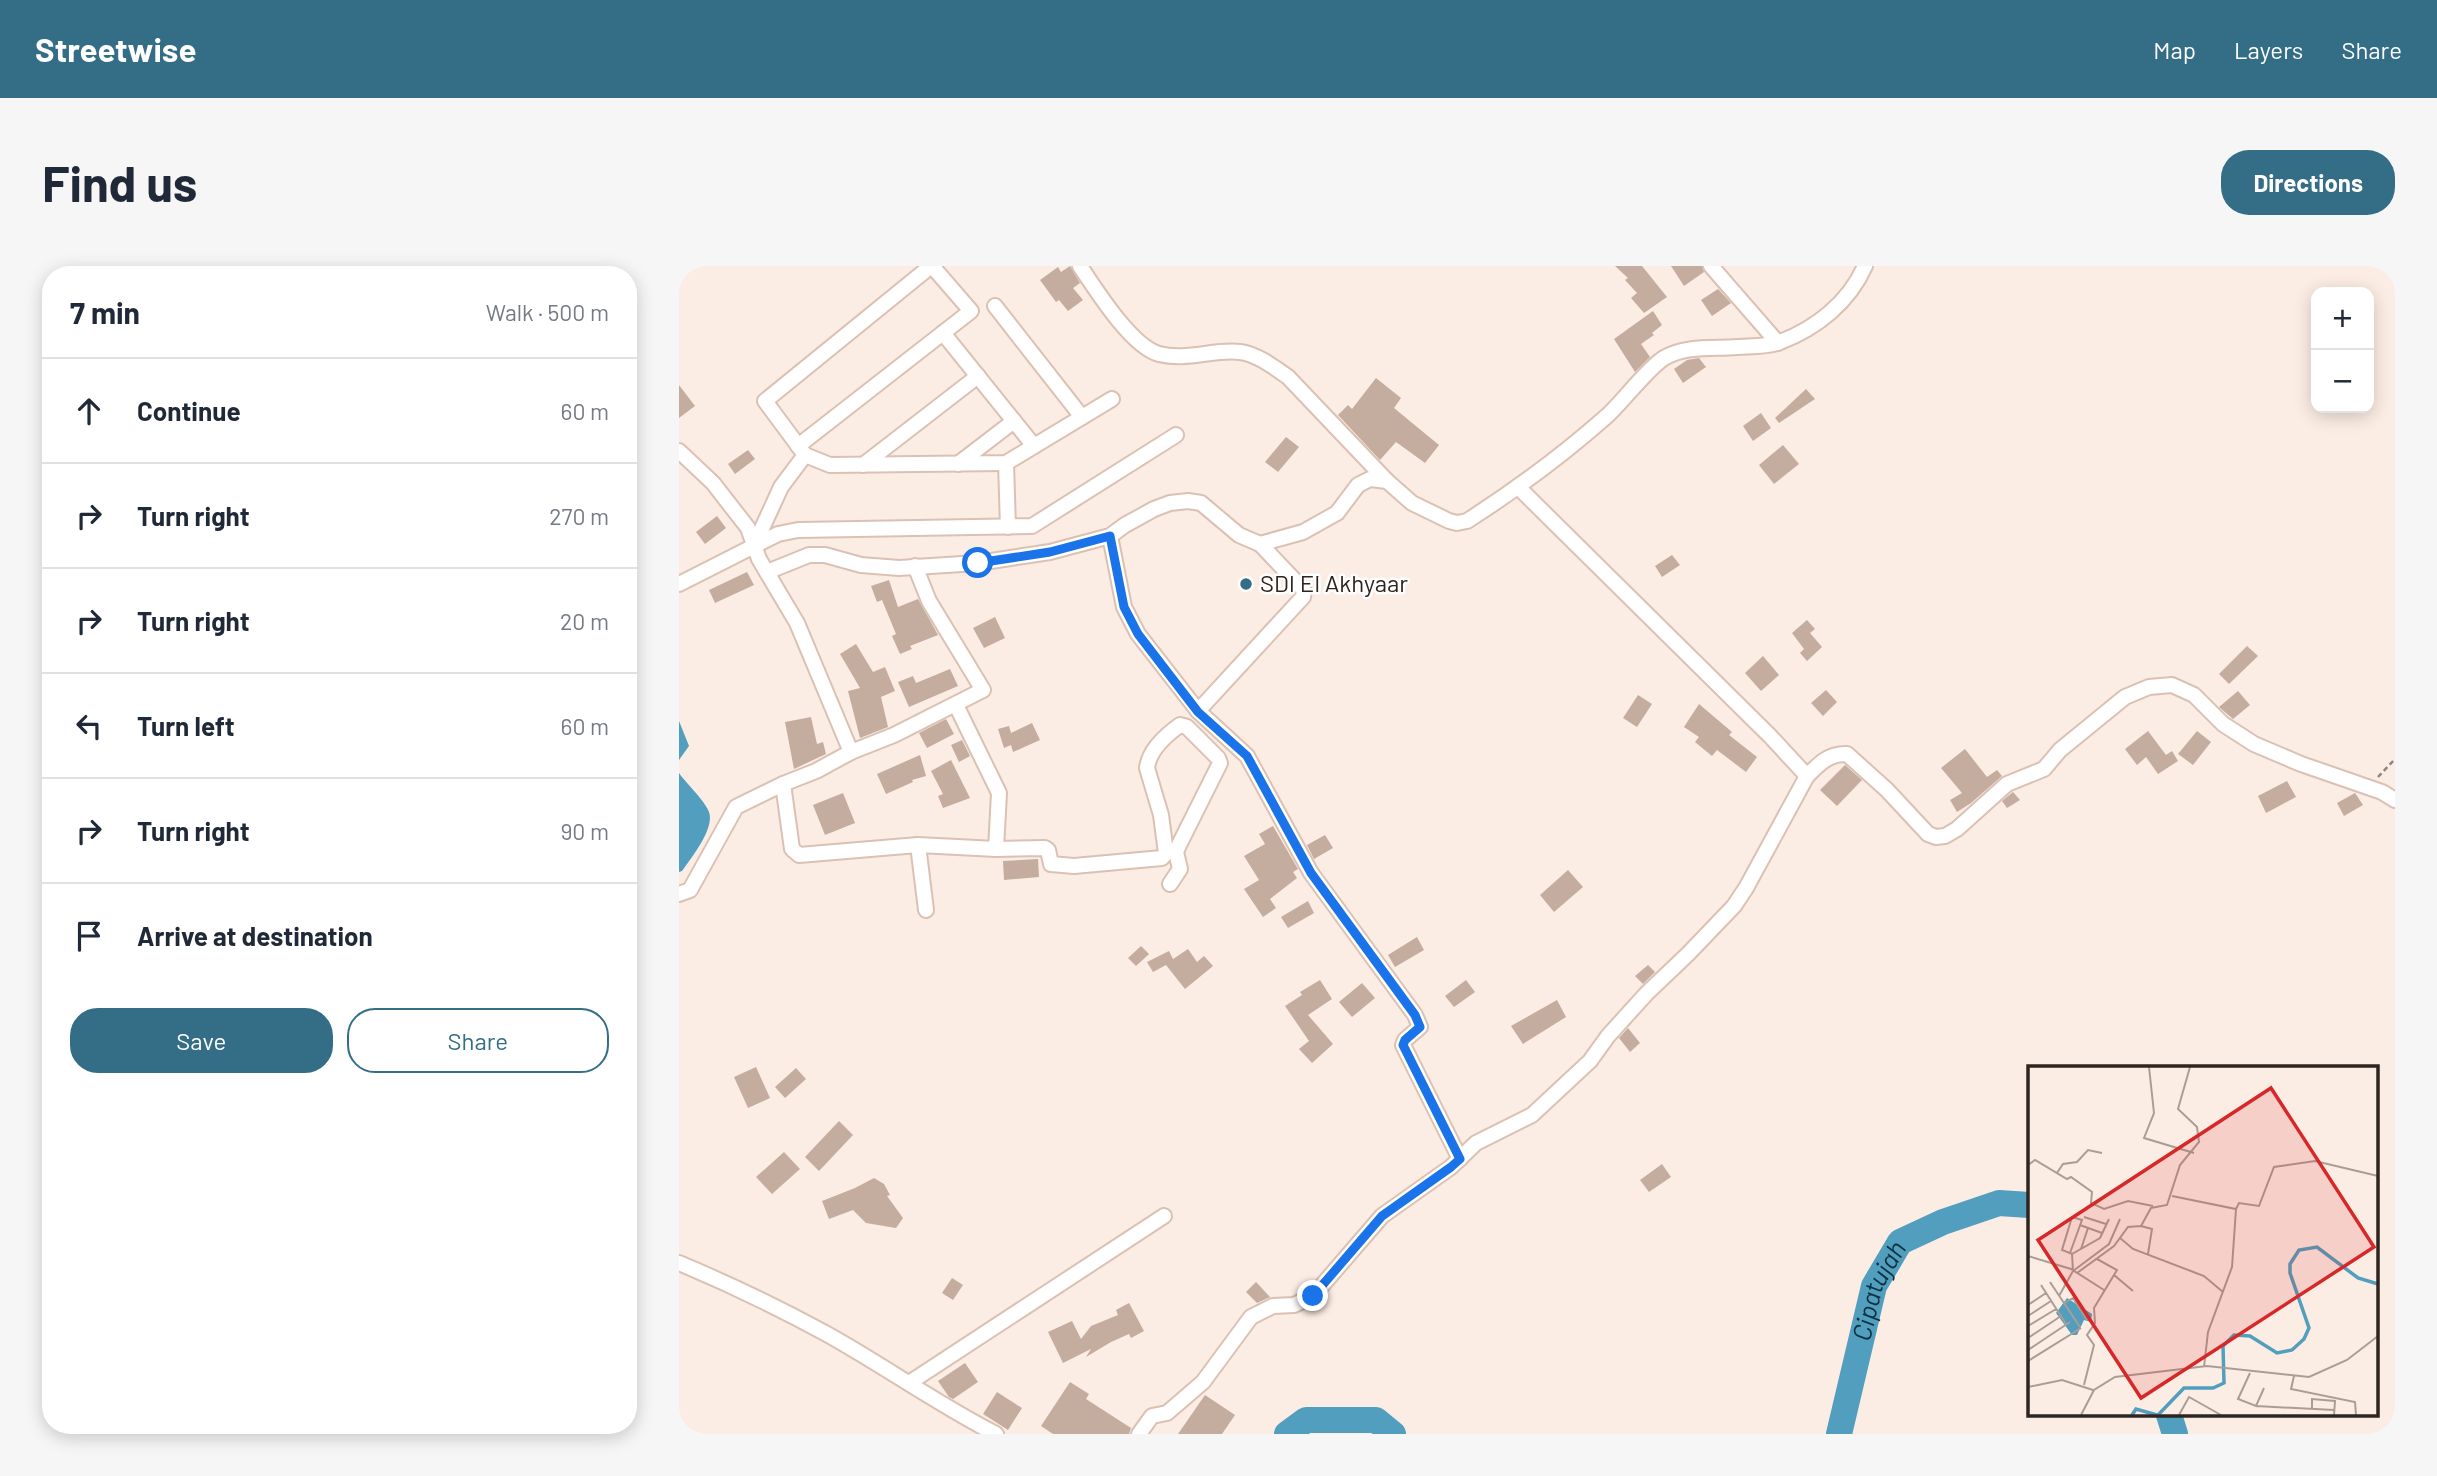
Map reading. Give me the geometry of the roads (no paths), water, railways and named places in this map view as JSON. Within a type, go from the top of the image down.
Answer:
[{"type":"street","points":[[754,546],[781,487],[802,450],[971,311],[932,266],[765,401],[802,450],[830,465],[1006,463],[1112,399]]},
{"type":"street","points":[[1080,266],[1126,329],[1142,344],[1159,354],[1168,355],[1242,352],[1274,367],[1288,377],[1387,481],[1412,503],[1457,523],[1467,520],[1519,488],[1606,416],[1667,357],[1694,349],[1778,343],[1809,327],[1835,309],[1853,289],[1865,266]]},
{"type":"street","points":[[1711,266],[1778,343]]},
{"type":"street","points":[[995,306],[1082,417]]},
{"type":"street","points":[[943,333],[1034,446]]},
{"type":"street","points":[[863,465],[978,376]]},
{"type":"street","points":[[958,464],[1014,421]]},
{"type":"street","points":[[679,584],[778,534],[798,530],[1032,526],[1175,435]]},
{"type":"street","points":[[679,451],[713,483],[748,528],[767,572],[797,623],[851,752]]},
{"type":"street","points":[[1006,463],[1008,527]]},
{"type":"street","points":[[1260,544],[1303,531],[1337,513],[1357,485],[1370,479],[1387,481]]},
{"type":"street","points":[[1519,488],[1770,736],[1807,776]]},
{"type":"street","points":[[767,572],[809,555],[825,555],[861,565],[899,568],[978,563],[1050,552],[1110,536],[1154,509],[1170,503],[1201,503],[1240,535],[1260,544],[1304,591],[1303,597],[1198,712]]},
{"type":"street","points":[[1110,536],[1124,607],[1138,634],[1198,712],[1247,756],[1311,873],[1415,1015],[1420,1027],[1403,1045],[1460,1159]]},
{"type":"street","points":[[679,894],[690,890],[736,807],[851,752],[894,735],[926,717],[980,694],[983,690],[929,601],[915,566]]},
{"type":"street","points":[[1139,1434],[1152,1416],[1167,1413],[1203,1382],[1251,1317],[1273,1306],[1294,1305],[1313,1296],[1382,1216],[1451,1167],[1476,1143],[1532,1115],[1590,1061],[1608,1036],[1647,993],[1716,926],[1746,888],[1807,776],[1836,753],[1847,754],[1887,790],[1928,834],[1945,836],[1957,829],[2007,784],[2043,769],[2060,750],[2125,697],[2149,687],[2172,685],[2195,695],[2223,723],[2254,744],[2301,764],[2382,792],[2395,800]]},
{"type":"street","points":[[956,705],[999,793],[996,849]]},
{"type":"street","points":[[783,784],[792,849],[799,855],[918,845],[996,849],[1045,848],[1048,850],[1051,864],[1074,866],[1162,858],[1166,853],[1161,815],[1147,768],[1148,759],[1155,748],[1180,725],[1187,727],[1220,763],[1179,845],[1177,852],[1180,869],[1170,884]]},
{"type":"street","points":[[918,845],[926,910]]},
{"type":"street","points":[[909,1383],[1164,1216]]},
{"type":"street","points":[[679,1263],[738,1288],[825,1333],[996,1434]]},
{"type":"water","points":[[679,721],[689,746],[679,760]]},
{"type":"water","points":[[679,773],[704,803],[710,819],[701,843],[679,872]]},
{"type":"waterway","name":"Cipatujah","points":[[1839,1434],[1874,1286],[1900,1242],[1943,1222],[1999,1203],[2028,1205]]},
{"type":"waterway","name":"Cipatujah","points":[[2169,1416],[2175,1434]]},
{"type":"waterway","name":"Cipatujah","points":[[1287,1434],[1306,1420],[1376,1420],[1393,1434]]},
{"type":"place","name":"SDI El Akhyaar","points":[[1246,584]]}]
